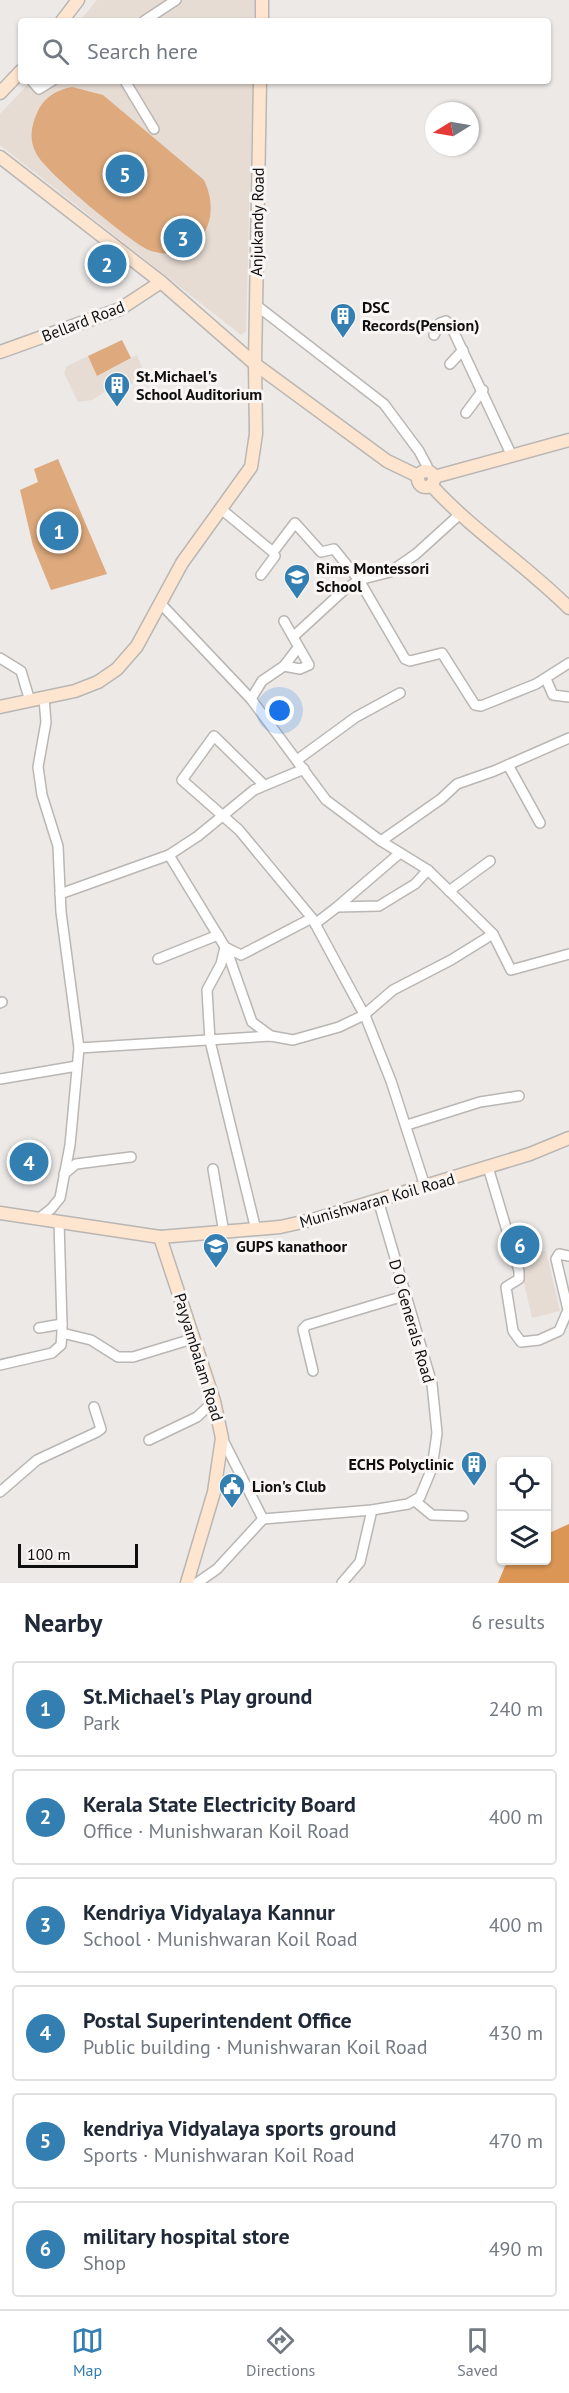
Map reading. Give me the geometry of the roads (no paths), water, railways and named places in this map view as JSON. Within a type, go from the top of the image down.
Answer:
[{"type":"main road","points":[[64,18],[78,0]]},
{"type":"main road","points":[[262,0],[262,18]]},
{"type":"main road","points":[[0,93],[18,74]]},
{"type":"main road","name":"Anjukandy Road","points":[[0,707],[75,691],[109,676],[137,646],[182,563],[254,461],[257,424],[255,364],[260,84]]},
{"type":"main road","points":[[0,157],[161,282],[255,364],[387,461],[427,477],[459,515],[538,578],[569,608]]},
{"type":"main road","name":"Bellard Road","points":[[0,352],[120,309],[161,282]]},
{"type":"main road","points":[[427,477],[569,440]]},
{"type":"main road","name":"Munishwaran Koil Road","points":[[0,1213],[160,1237],[256,1230],[316,1219],[488,1167],[541,1150],[569,1138]]},
{"type":"main road","name":"Payyambalam Road","points":[[160,1237],[214,1401],[222,1438],[214,1492],[187,1583]]},
{"type":"street","points":[[149,18],[176,0]]},
{"type":"street","points":[[35,84],[39,89],[46,84]]},
{"type":"street","points":[[127,84],[154,129]]},
{"type":"street","points":[[256,305],[384,404],[419,451],[427,466],[427,477]]},
{"type":"street","points":[[434,335],[440,322],[446,321],[483,390],[512,456]]},
{"type":"street","points":[[450,364],[463,350]]},
{"type":"street","points":[[466,412],[483,390]]},
{"type":"street","points":[[221,509],[273,552],[275,556],[261,575]]},
{"type":"street","points":[[294,636],[343,591],[359,580],[390,572],[416,554],[459,515]]},
{"type":"street","points":[[273,552],[295,523],[321,552],[334,549],[359,580],[405,659],[410,661],[442,653],[475,705],[481,706],[546,679],[569,663]]},
{"type":"street","points":[[161,603],[251,699],[326,800],[381,841],[428,870],[493,934],[511,970],[569,954]]},
{"type":"street","points":[[284,621],[294,636],[297,649],[309,667],[284,666]]},
{"type":"street","points":[[251,699],[262,681],[284,666],[297,649]]},
{"type":"street","points":[[0,658],[21,671],[30,701]]},
{"type":"street","points":[[546,679],[553,695],[569,697]]},
{"type":"street","points":[[297,760],[356,717],[400,693]]},
{"type":"street","points":[[38,1219],[60,1198],[79,1048],[60,894],[58,846],[42,795],[38,767],[46,722],[44,699]]},
{"type":"street","points":[[263,784],[214,736],[182,780],[238,830],[314,921],[364,1015],[407,1125],[425,1186]]},
{"type":"street","points":[[381,841],[441,799],[457,784],[508,765],[569,738]]},
{"type":"street","points":[[508,765],[540,823]]},
{"type":"street","points":[[60,894],[169,855],[263,784],[304,769]]},
{"type":"street","points":[[225,947],[241,955],[314,921],[337,907],[400,853]]},
{"type":"street","points":[[169,855],[225,947],[252,1022],[271,1036]]},
{"type":"street","points":[[449,891],[490,861]]},
{"type":"street","points":[[337,907],[379,906],[415,884],[428,870]]},
{"type":"street","points":[[79,1048],[271,1036],[293,1040],[339,1027],[364,1015],[393,990],[451,960],[493,934]]},
{"type":"street","points":[[158,959],[218,935]]},
{"type":"street","points":[[225,947],[221,964],[207,990],[210,1041],[256,1230]]},
{"type":"street","points":[[0,1079],[77,1066]]},
{"type":"street","points":[[407,1125],[480,1102],[519,1096]]},
{"type":"street","points":[[64,1174],[76,1164],[131,1157]]},
{"type":"street","points":[[488,1167],[519,1271],[519,1279],[506,1287],[513,1331],[520,1342],[539,1340],[559,1331],[568,1311],[556,1259],[559,1254],[569,1256]]},
{"type":"street","points":[[213,1169],[224,1233]]},
{"type":"street","name":"D O Generals Road","points":[[378,1200],[404,1296],[432,1384],[437,1433],[432,1468],[420,1497],[415,1501]]},
{"type":"street","points":[[0,1365],[52,1353],[61,1345],[59,1222]]},
{"type":"street","points":[[313,1371],[303,1329],[307,1325],[404,1296]]},
{"type":"street","points":[[39,1328],[62,1328],[91,1340],[118,1357],[160,1350],[192,1339]]},
{"type":"street","points":[[149,1440],[197,1417],[214,1401]]},
{"type":"street","points":[[0,1492],[37,1460],[101,1429],[94,1407]]},
{"type":"street","points":[[222,1438],[263,1519]]},
{"type":"street","points":[[197,1583],[217,1569],[263,1519],[372,1510],[415,1501],[432,1515],[463,1516]]},
{"type":"street","points":[[342,1583],[360,1562],[372,1510]]},
{"type":"place","name":"kendriya Vidyalaya sports ground","points":[[125,174]]},
{"type":"place","name":"Kendriya Vidyalaya Kannur","points":[[183,238]]},
{"type":"place","name":"Kerala State Electricity Board","points":[[107,264]]},
{"type":"place","name":"DSC Records(Pension)","points":[[343,339]]},
{"type":"place","name":"St.Michael's School Auditorium","points":[[117,408]]},
{"type":"place","name":"St.Michael's Play ground","points":[[59,531]]},
{"type":"place","name":"Rims Montessori School","points":[[297,600]]},
{"type":"place","name":"Postal Superintendent Office","points":[[29,1162]]},
{"type":"place","name":"military hospital store","points":[[520,1245]]},
{"type":"place","name":"GUPS kanathoor","points":[[216,1269]]},
{"type":"place","name":"ECHS Polyclinic","points":[[474,1487]]},
{"type":"place","name":"Lion's Club","points":[[232,1509]]}]
